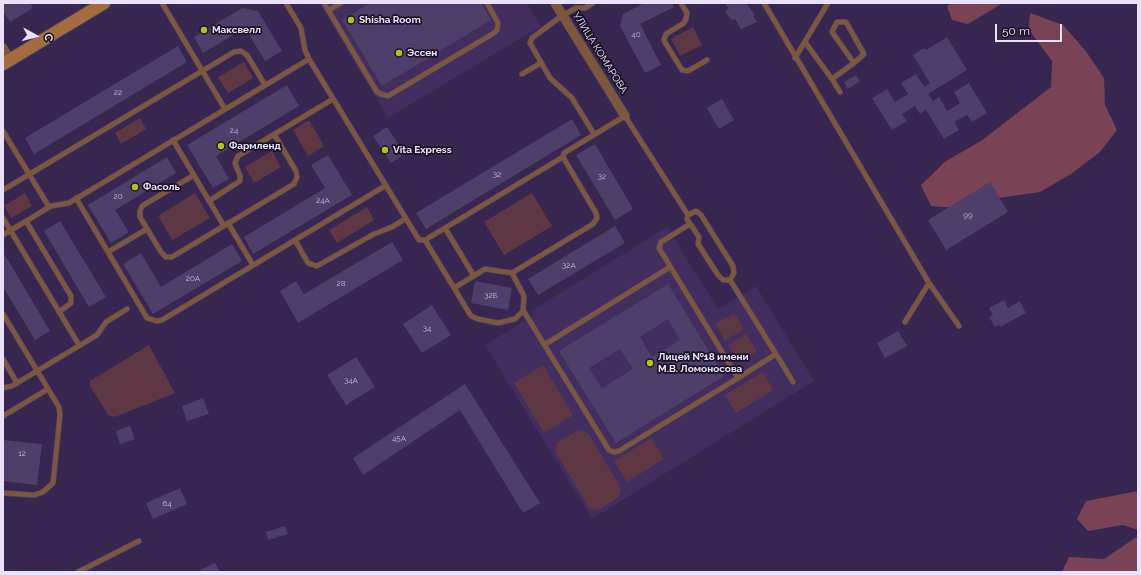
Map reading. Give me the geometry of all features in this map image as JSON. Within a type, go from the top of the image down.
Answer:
[{"type":"street","points":[[3,48],[7,62],[104,3]]},
{"type":"street","name":"УЛИЦА КОМАРОВА","points":[[555,3],[626,116]]},
{"type":"lane","points":[[162,3],[225,109]]},
{"type":"lane","points":[[286,3],[301,28],[305,50],[309,58],[417,239],[425,240],[563,157],[564,152],[626,116],[688,215],[687,219],[699,237],[698,244],[718,275],[723,280],[730,280]]},
{"type":"lane","points":[[324,3],[377,92],[388,96],[494,33],[497,30],[498,23],[487,3]]},
{"type":"lane","points":[[329,10],[341,3]]},
{"type":"lane","points":[[593,3],[585,8],[576,8],[563,15],[531,40],[531,45],[552,79],[572,98],[594,134]]},
{"type":"lane","points":[[681,3],[687,13],[686,19],[684,23],[666,34],[664,40],[682,70],[688,71],[707,60]]},
{"type":"lane","points":[[764,3],[795,58],[929,282],[959,326]]},
{"type":"lane","points":[[795,58],[828,3]]},
{"type":"lane","points":[[832,79],[854,62],[864,54],[846,22],[837,22],[832,32],[854,62]]},
{"type":"lane","points":[[805,42],[840,92]]},
{"type":"lane","points":[[3,190],[234,52],[241,51],[247,55],[265,85]]},
{"type":"lane","points":[[3,235],[49,207],[68,203],[309,58]]},
{"type":"lane","points":[[522,74],[541,63]]},
{"type":"lane","points":[[209,201],[240,181],[235,163],[238,156],[333,99]]},
{"type":"lane","points":[[3,131],[5,137],[49,207]]},
{"type":"lane","points":[[194,175],[142,206],[140,211],[140,217],[161,252],[166,257],[170,257],[226,225],[296,182],[296,171],[274,134]]},
{"type":"lane","points":[[173,140],[209,201],[253,265]]},
{"type":"lane","points":[[454,288],[489,269],[512,273],[593,224],[596,220],[596,213],[563,157]]},
{"type":"lane","points":[[76,198],[148,318],[154,321],[162,320],[385,186]]},
{"type":"lane","points":[[688,215],[694,211],[701,215],[733,266],[734,273],[730,280]]},
{"type":"lane","points":[[3,218],[79,346]]},
{"type":"lane","points":[[295,240],[308,262],[314,266],[321,265],[374,234],[390,228],[405,219]]},
{"type":"lane","points":[[26,221],[71,296],[71,304],[59,312]]},
{"type":"lane","points":[[690,224],[660,244],[660,250],[738,378]]},
{"type":"lane","points":[[445,228],[474,276]]},
{"type":"lane","points":[[108,252],[147,229]]},
{"type":"lane","points":[[425,240],[470,314],[475,318],[505,323],[518,317],[523,310],[524,293],[512,273]]},
{"type":"lane","points":[[544,345],[670,267]]},
{"type":"lane","points":[[730,280],[793,382]]},
{"type":"lane","points":[[905,322],[929,282]]},
{"type":"lane","points":[[3,388],[37,371],[79,346],[99,333],[108,321],[127,309]]},
{"type":"lane","points":[[523,310],[609,450],[613,452],[619,451],[776,354]]},
{"type":"lane","points":[[3,314],[59,407],[60,415],[53,483],[43,492],[34,496],[3,493]]},
{"type":"lane","points":[[3,359],[17,382]]},
{"type":"lane","points":[[3,416],[48,389]]},
{"type":"lane","points":[[78,572],[138,541]]},
{"type":"shaded area","points":[[319,3],[527,3],[541,26],[388,118]]},
{"type":"shaded area","points":[[952,3],[1003,3],[968,24],[952,20],[947,6]]},
{"type":"shaded area","points":[[1030,13],[1063,25],[1085,50],[1104,78],[1105,105],[1117,130],[1100,152],[1071,174],[1040,192],[991,199],[957,208],[931,206],[921,185],[946,161],[981,141],[1051,87],[1052,61],[1032,34],[1029,26]]},
{"type":"shaded area","points":[[693,27],[702,45],[680,56],[671,39]]},
{"type":"shaded area","points":[[244,62],[253,78],[228,93],[218,77]]},
{"type":"shaded area","points":[[140,118],[146,129],[121,144],[115,133]]},
{"type":"shaded area","points":[[309,120],[324,146],[308,156],[293,130]]},
{"type":"shaded area","points":[[272,151],[281,167],[254,183],[245,167]]},
{"type":"shaded area","points":[[25,193],[32,206],[11,218],[4,206]]},
{"type":"shaded area","points":[[195,193],[210,218],[172,240],[158,216]]},
{"type":"shaded area","points":[[532,193],[552,226],[504,255],[484,222]]},
{"type":"shaded area","points":[[367,207],[374,220],[337,243],[329,230]]},
{"type":"shaded area","name":"Лицей №18 имени М.В. Ломоносова","points":[[667,227],[718,309],[756,286],[814,381],[592,519],[485,345],[534,315],[531,311]]},
{"type":"shaded area","points":[[734,313],[744,329],[725,341],[715,324]]},
{"type":"shaded area","points":[[746,334],[757,351],[739,363],[728,345]]},
{"type":"shaded area","points":[[149,345],[175,393],[115,417],[108,415],[90,386],[90,381]]},
{"type":"shaded area","points":[[543,365],[573,415],[544,433],[514,383]]},
{"type":"shaded area","points":[[763,372],[773,390],[736,413],[725,395]]},
{"type":"shaded area","points":[[578,430],[588,433],[621,488],[619,497],[598,510],[591,509],[588,506],[555,451],[557,443]]},
{"type":"shaded area","points":[[651,438],[664,459],[627,482],[614,461]]},
{"type":"shaded area","points":[[1138,491],[1138,530],[1123,525],[1088,531],[1077,519],[1086,501]]},
{"type":"shaded area","points":[[1138,536],[1138,572],[1062,572],[1069,557],[1104,559]]},
{"type":"building","points":[[3,3],[30,3],[33,8],[10,22],[3,11]]},
{"type":"building","name":"Эссен","points":[[370,3],[481,3],[491,20],[382,86],[342,20]]},
{"type":"building","points":[[644,3],[672,3],[674,7],[640,24],[661,65],[645,73],[620,26],[623,14]]},
{"type":"building","points":[[725,3],[746,3],[755,15],[753,16],[757,22],[741,29],[735,19],[732,20],[728,16],[725,11],[729,9]]},
{"type":"building","points":[[242,8],[258,11],[282,51],[265,61],[245,28],[203,53],[194,37]]},
{"type":"building","points":[[947,37],[967,70],[928,94],[933,101],[939,97],[947,111],[960,103],[954,92],[969,83],[987,113],[972,122],[967,115],[954,122],[959,130],[944,139],[926,110],[920,114],[915,106],[902,114],[907,121],[892,130],[872,98],[887,89],[895,102],[908,94],[901,83],[916,74],[924,87],[930,83],[913,55],[924,48],[926,50]]},
{"type":"building","points":[[178,46],[187,62],[34,154],[25,138]]},
{"type":"building","points":[[856,75],[860,81],[848,89],[844,82]]},
{"type":"building","points":[[287,85],[299,106],[216,156],[229,179],[213,188],[187,145]]},
{"type":"building","points":[[722,99],[734,120],[719,129],[707,108]]},
{"type":"building","points":[[572,119],[581,135],[426,229],[416,213]]},
{"type":"building","points":[[387,127],[405,154],[391,163],[373,136]]},
{"type":"building","points":[[595,144],[633,209],[615,220],[576,155]]},
{"type":"building","points":[[328,155],[352,195],[253,254],[244,237],[325,188],[311,165]]},
{"type":"building","points":[[167,157],[176,173],[115,210],[129,232],[111,243],[88,205]]},
{"type":"building","points":[[990,182],[1008,212],[946,250],[928,220]]},
{"type":"building","points":[[60,221],[106,297],[89,307],[44,231]]},
{"type":"building","points":[[615,226],[625,243],[538,295],[528,279]]},
{"type":"building","points":[[392,242],[403,260],[298,323],[280,291],[296,281],[304,294]]},
{"type":"building","points":[[232,244],[242,261],[153,314],[123,264],[141,253],[161,287]]},
{"type":"building","points":[[5,255],[50,331],[35,340],[3,287],[3,256]]},
{"type":"building","points":[[475,281],[512,288],[508,310],[471,303]]},
{"type":"building","points":[[668,284],[724,376],[616,443],[559,351]],"holes":[[[668,319],[680,340],[652,357],[640,337]],[[620,349],[633,369],[602,388],[589,368]]]},
{"type":"building","points":[[1004,300],[1008,308],[1020,301],[1026,313],[1000,327],[999,325],[995,327],[989,317],[993,315],[989,308]]},
{"type":"building","points":[[432,305],[451,335],[422,353],[403,324]]},
{"type":"building","points":[[898,331],[907,346],[885,358],[877,343]]},
{"type":"building","points":[[356,357],[375,387],[346,405],[327,375]]},
{"type":"building","points":[[465,384],[540,503],[523,513],[460,410],[363,475],[353,458]]},
{"type":"building","points":[[203,398],[209,414],[187,421],[182,406]]},
{"type":"building","points":[[130,426],[135,439],[120,444],[116,431]]},
{"type":"building","points":[[3,440],[42,444],[37,485],[3,481]]},
{"type":"building","points":[[180,488],[187,504],[153,519],[146,503]]},
{"type":"building","points":[[285,526],[288,534],[268,540],[266,532]]},
{"type":"building","points":[[215,563],[220,572],[196,572]]},
{"type":"place","name":"Shisha Room","points":[[351,20]]},
{"type":"place","name":"Максвелл","points":[[204,30]]},
{"type":"place","name":"Эссен","points":[[399,53]]},
{"type":"place","name":"Фармленд","points":[[221,146]]},
{"type":"place","name":"Vita Express","points":[[385,150]]},
{"type":"place","name":"Фасоль","points":[[135,187]]},
{"type":"place","name":"Лицей №18 имени М.В. Ломоносова","points":[[650,363]]}]
